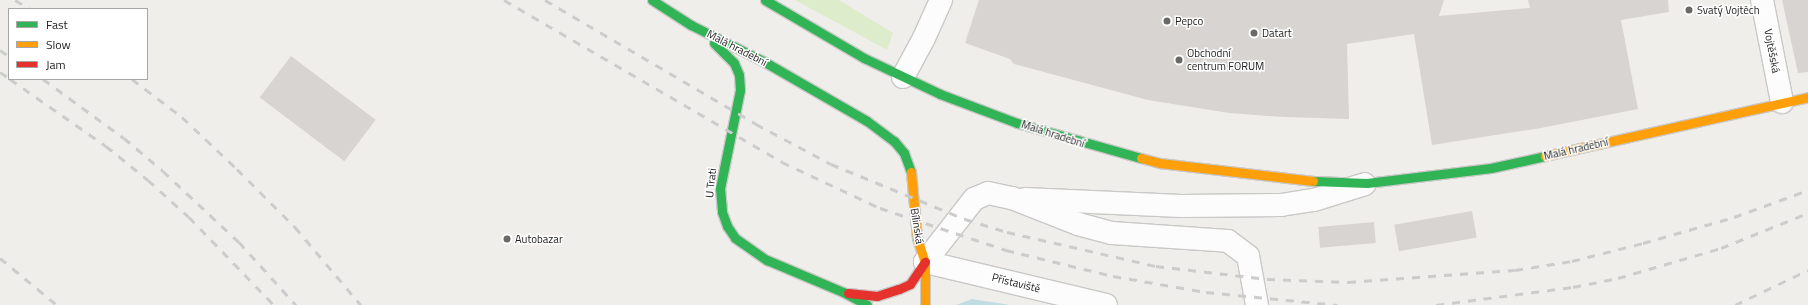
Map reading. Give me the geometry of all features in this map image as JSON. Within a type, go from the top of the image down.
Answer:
[{"type":"street","name":"Malá hradební","points":[[652,0],[691,25],[764,61],[882,130],[904,153],[911,171]]},
{"type":"street","name":"Malá hradební","points":[[765,0],[864,58],[903,77],[1017,123],[1088,145],[1160,163],[1291,180],[1367,183],[1491,168],[1808,97]]},
{"type":"street","points":[[903,77],[924,38],[941,0]]},
{"type":"street","name":"Vojtěšská","points":[[1762,0],[1782,102]]},
{"type":"street","name":"U Trati","points":[[691,25],[722,50],[734,63],[739,76],[740,90],[720,188],[722,212],[727,226],[736,238],[768,260],[843,292],[867,305]]},
{"type":"street","name":"Bílinská","points":[[911,171],[917,238],[925,262],[925,305]]},
{"type":"street","name":"Malá hradební","points":[[1012,198],[1181,206],[1281,205],[1314,200],[1367,183]]},
{"type":"street","points":[[843,292],[877,296],[910,284],[925,262],[974,199],[988,193],[1012,198],[1078,224],[1112,233],[1228,241],[1248,256],[1257,305]]},
{"type":"street","name":"Přístaviště","points":[[925,262],[1106,305]]},
{"type":"green space","points":[[795,0],[839,0],[893,33],[887,50]]},
{"type":"water","points":[[972,299],[1010,305],[956,305]]},
{"type":"building","name":"Obchodní centrum FORUM","points":[[979,0],[1444,0],[1439,16],[1530,8],[1528,0],[1668,0],[1669,12],[1621,20],[1638,109],[1541,128],[1432,145],[1414,34],[1347,44],[1349,119],[1284,117],[1229,113],[1148,100],[1014,64],[1010,59],[965,43]]},
{"type":"building","points":[[1782,0],[1808,0],[1808,72],[1798,73]]},
{"type":"building","points":[[291,56],[376,120],[344,161],[260,98]]},
{"type":"building","points":[[1472,211],[1477,238],[1399,251],[1394,225]]},
{"type":"building","points":[[1374,222],[1376,243],[1320,248],[1318,227]]},
{"type":"railway","points":[[15,0],[28,8]]},
{"type":"railway","points":[[504,0],[782,162],[880,208],[1006,250],[1113,276],[1206,292],[1337,305]]},
{"type":"railway","points":[[545,0],[756,124],[831,164],[965,219],[1007,232],[1156,266],[1267,279],[1348,282],[1515,270],[1572,261],[1643,243],[1734,217],[1808,190]]},
{"type":"railway","points":[[0,50],[8,55]]},
{"type":"railway","points":[[0,72],[8,77]]},
{"type":"railway","points":[[11,80],[106,146],[148,180],[189,217],[274,305]]},
{"type":"railway","points":[[44,80],[124,138],[163,171],[239,242],[296,305]]},
{"type":"railway","points":[[133,80],[182,117],[237,169],[295,227],[361,305]]},
{"type":"railway","points":[[1436,305],[1573,287],[1618,278],[1721,248],[1808,213]]},
{"type":"railway","points":[[0,258],[57,305]]},
{"type":"railway","points":[[1735,305],[1808,270]]},
{"type":"traffic: fast","points":[[652,0],[691,25],[763,61],[867,121],[894,141],[904,153],[911,172]]},
{"type":"traffic: fast","points":[[765,0],[864,58],[940,94],[1017,123],[1141,158]]},
{"type":"traffic: fast","points":[[714,43],[734,63],[739,75],[740,90],[720,188],[722,212],[727,226],[735,238],[767,260],[843,292],[867,305]]},
{"type":"traffic: fast","points":[[1313,181],[1367,183],[1491,168],[1545,156]]},
{"type":"traffic: slow","points":[[1545,156],[1808,97]]},
{"type":"traffic: slow","points":[[1141,158],[1160,163],[1313,181]]},
{"type":"traffic: slow","points":[[911,172],[917,238],[925,262],[925,305]]},
{"type":"traffic: jam","points":[[848,293],[877,296],[899,289],[910,284],[925,262]]},
{"type":"place","name":"Svatý Vojtěch","points":[[1689,10]]},
{"type":"place","name":"Pepco","points":[[1167,21]]},
{"type":"place","name":"Datart","points":[[1254,33]]},
{"type":"place","name":"Obchodní centrum FORUM","points":[[1179,60]]},
{"type":"place","name":"Autobazar","points":[[507,239]]}]
